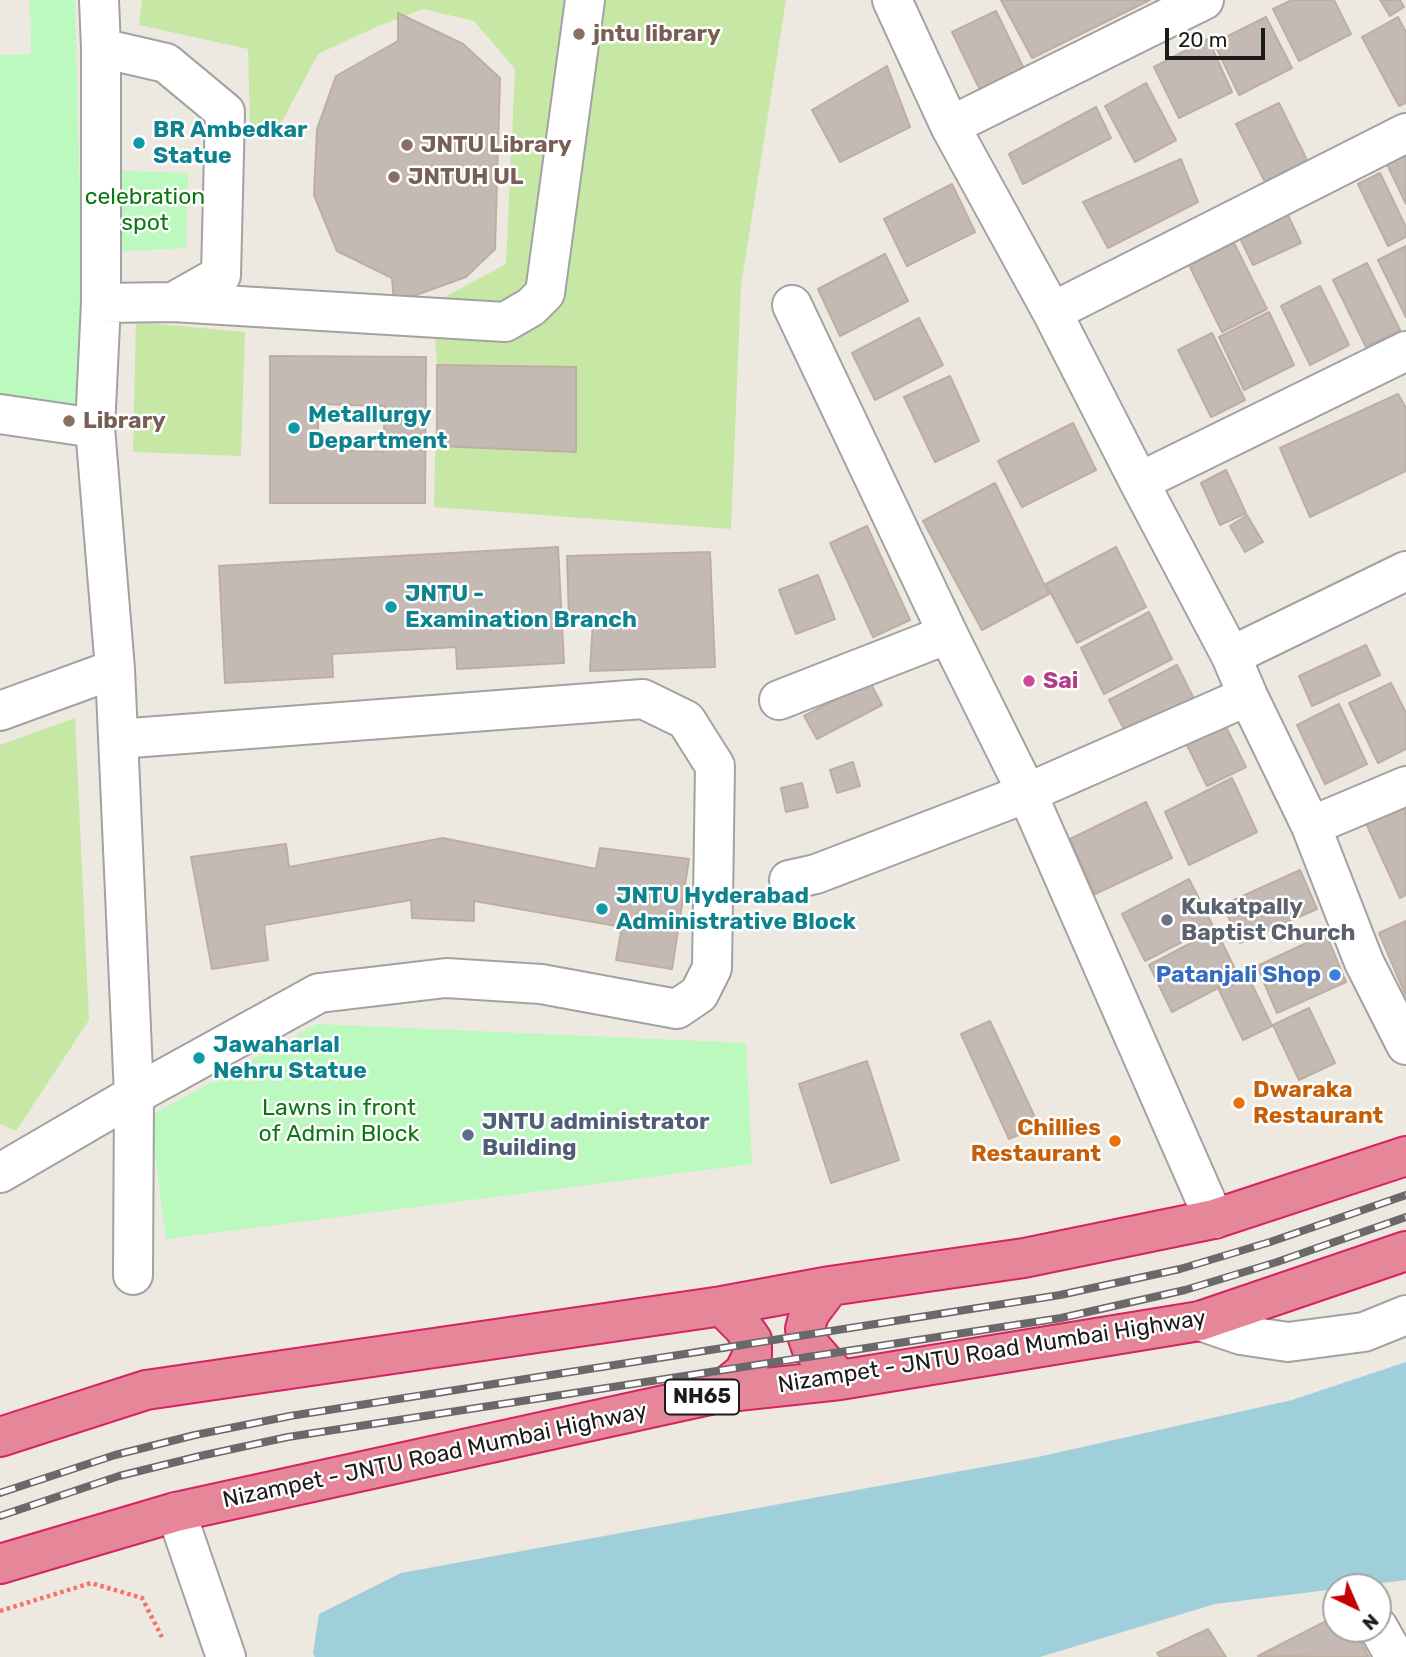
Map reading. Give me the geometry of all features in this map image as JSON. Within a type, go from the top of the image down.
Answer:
[{"type":"highway","points":[[0,1437],[146,1390],[722,1306],[830,1286],[1024,1258],[1213,1219],[1406,1156]]},
{"type":"highway","name":"Nizampet - JNTU Road Mumbai Highway","points":[[0,1564],[176,1512],[719,1394],[840,1380],[1200,1321],[1406,1251]]},
{"type":"highway","points":[[830,1286],[809,1314],[805,1329],[811,1347],[840,1380]]},
{"type":"highway","points":[[719,1394],[744,1372],[752,1356],[752,1340],[722,1306]]},
{"type":"street","points":[[99,0],[101,303],[95,428],[115,669],[134,1094],[133,1275]]},
{"type":"street","points":[[101,303],[173,302],[505,322],[531,307],[545,293],[585,0]]},
{"type":"street","points":[[892,0],[950,126],[1052,313],[1231,656],[1311,825],[1364,962],[1406,1045]]},
{"type":"street","points":[[950,126],[1204,0]]},
{"type":"street","points":[[101,48],[166,63],[225,112],[221,275],[173,302]]},
{"type":"street","points":[[1052,313],[1406,133]]},
{"type":"street","points":[[792,305],[948,634],[1027,793],[1213,1219]]},
{"type":"street","points":[[1139,482],[1406,351]]},
{"type":"street","points":[[0,414],[95,428]]},
{"type":"street","points":[[1231,656],[1406,571]]},
{"type":"street","points":[[779,700],[948,634]]},
{"type":"street","points":[[0,711],[115,669]]},
{"type":"street","points":[[789,880],[816,874],[1027,793],[1248,696]]},
{"type":"street","points":[[0,1173],[134,1094],[318,993],[446,978],[541,984],[677,1009],[699,995],[712,968],[715,766],[686,720],[643,699],[118,739]]},
{"type":"street","points":[[1311,825],[1406,786]]},
{"type":"street","points":[[1200,1321],[1241,1335],[1288,1342],[1364,1332],[1406,1315]]},
{"type":"street","points":[[176,1512],[226,1657]]},
{"type":"path","points":[[0,1611],[91,1583],[142,1598],[162,1637]]},
{"type":"green space","points":[[30,0],[75,0],[85,408],[0,397],[0,55],[31,54]]},
{"type":"green space","points":[[142,0],[786,0],[741,286],[731,529],[434,507],[437,365],[432,304],[506,264],[515,69],[474,21],[423,9],[318,54],[280,125],[250,126],[248,49],[139,25]]},
{"type":"green space","name":"celebration spot","points":[[95,170],[188,173],[186,248],[110,252]]},
{"type":"green space","points":[[136,322],[245,332],[241,456],[133,452]]},
{"type":"green space","points":[[75,718],[89,1020],[16,1131],[0,1124],[0,745]]},
{"type":"green space","name":"Lawns in front of Admin Block","points":[[317,1024],[746,1043],[752,1164],[166,1239],[150,1116]]},
{"type":"water","points":[[1406,1362],[1406,1580],[1392,1582],[1392,1573],[1322,1573],[1322,1591],[1215,1604],[1040,1657],[315,1657],[313,1653],[319,1614],[401,1573],[1038,1457],[1292,1400]]},
{"type":"building","points":[[1001,0],[1150,0],[1032,58]]},
{"type":"building","points":[[1292,0],[1334,0],[1351,34],[1299,61],[1273,9]]},
{"type":"building","points":[[1380,0],[1400,0],[1404,7],[1390,16]]},
{"type":"building","points":[[996,11],[1025,71],[981,92],[952,32]]},
{"type":"building","name":"JNTU Library","points":[[398,13],[463,44],[500,78],[495,249],[466,277],[394,303],[392,278],[337,251],[314,195],[317,129],[336,76],[398,41]]},
{"type":"building","points":[[1266,17],[1292,68],[1239,95],[1214,43]]},
{"type":"building","points":[[1398,17],[1406,32],[1406,103],[1399,106],[1362,37]]},
{"type":"building","points":[[1208,39],[1232,92],[1179,118],[1154,67]]},
{"type":"building","points":[[887,66],[910,127],[840,162],[812,110]]},
{"type":"building","points":[[1146,83],[1176,140],[1135,162],[1105,106]]},
{"type":"building","points":[[1279,103],[1307,160],[1265,182],[1236,124]]},
{"type":"building","points":[[1096,107],[1111,138],[1023,184],[1009,154]]},
{"type":"building","points":[[1406,150],[1406,204],[1385,160]]},
{"type":"building","points":[[1181,159],[1198,202],[1108,248],[1083,202]]},
{"type":"building","points":[[1380,173],[1406,227],[1406,237],[1388,246],[1358,184]]},
{"type":"building","points":[[952,184],[975,232],[907,266],[884,219]]},
{"type":"building","points":[[1286,211],[1301,243],[1253,265],[1238,234]]},
{"type":"building","points":[[1234,243],[1267,309],[1222,332],[1189,265]]},
{"type":"building","points":[[1406,246],[1406,317],[1378,260]]},
{"type":"building","points":[[885,254],[908,301],[840,336],[818,289]]},
{"type":"building","points":[[1367,263],[1400,330],[1366,347],[1333,280]]},
{"type":"building","points":[[1320,286],[1349,345],[1310,365],[1281,306]]},
{"type":"building","points":[[1269,312],[1294,365],[1244,390],[1219,337]]},
{"type":"building","points":[[919,318],[943,365],[875,400],[852,353]]},
{"type":"building","points":[[1212,333],[1245,400],[1211,417],[1178,350]]},
{"type":"building","name":"Metallurgy Department","points":[[270,356],[426,357],[425,503],[270,503]],"holes":[[[319,404],[385,406],[383,452],[317,449]]]},
{"type":"building","points":[[437,365],[576,367],[576,452],[437,446]]},
{"type":"building","points":[[950,376],[979,441],[935,462],[904,397]]},
{"type":"building","points":[[1398,394],[1406,408],[1406,471],[1310,517],[1280,448]]},
{"type":"building","points":[[1073,423],[1096,470],[1022,507],[998,461]]},
{"type":"building","points":[[1226,470],[1246,513],[1220,525],[1201,483]]},
{"type":"building","points":[[995,483],[1049,594],[982,630],[923,521]]},
{"type":"building","points":[[1247,515],[1263,542],[1245,552],[1230,526]]},
{"type":"building","points":[[867,526],[910,620],[873,637],[830,543]]},
{"type":"building","name":"JNTU - Examination Branch","points":[[558,547],[564,663],[457,669],[456,647],[332,654],[333,677],[225,683],[219,566]]},
{"type":"building","points":[[1116,547],[1146,607],[1077,643],[1046,584]]},
{"type":"building","points":[[710,552],[715,667],[590,671],[593,621],[569,618],[567,556]]},
{"type":"building","points":[[818,575],[835,619],[796,634],[779,590]]},
{"type":"building","points":[[1149,612],[1172,659],[1104,694],[1081,648]]},
{"type":"building","points":[[1366,645],[1380,675],[1312,706],[1299,676]]},
{"type":"building","points":[[1177,665],[1196,703],[1128,737],[1109,700]]},
{"type":"building","points":[[870,682],[882,705],[817,739],[804,716]]},
{"type":"building","points":[[1391,683],[1406,713],[1406,749],[1378,763],[1349,703]]},
{"type":"building","points":[[1339,704],[1367,764],[1325,784],[1297,725]]},
{"type":"building","points":[[1224,723],[1246,767],[1207,786],[1186,743]]},
{"type":"building","points":[[853,762],[860,786],[837,793],[830,770]]},
{"type":"building","points":[[1232,778],[1257,832],[1189,865],[1165,812]]},
{"type":"building","points":[[802,783],[808,807],[786,812],[781,788]]},
{"type":"building","points":[[1146,802],[1172,858],[1095,894],[1070,839]]},
{"type":"building","points":[[1406,802],[1406,895],[1400,898],[1365,821]]},
{"type":"building","name":"JNTU Hyderabad Administrative Block","points":[[443,838],[596,869],[600,848],[689,859],[672,969],[616,960],[622,927],[474,901],[474,921],[412,918],[411,900],[264,925],[268,960],[212,969],[191,857],[286,844],[289,867]]},
{"type":"building","points":[[1300,870],[1317,909],[1240,943],[1223,905]]},
{"type":"building","name":"Kukatpally Baptist Church","points":[[1189,879],[1213,926],[1145,961],[1122,914]]},
{"type":"building","points":[[1406,921],[1406,996],[1379,933]]},
{"type":"building","points":[[1216,930],[1239,977],[1172,1012],[1149,965]]},
{"type":"building","points":[[1326,934],[1346,982],[1277,1013],[1257,966]]},
{"type":"building","points":[[1248,976],[1272,1026],[1243,1040],[1219,990]]},
{"type":"building","points":[[1309,1008],[1335,1063],[1299,1080],[1273,1025]]},
{"type":"building","points":[[990,1021],[1039,1126],[1009,1139],[961,1034]]},
{"type":"building","points":[[867,1061],[899,1160],[831,1183],[799,1084]]},
{"type":"building","points":[[1322,1623],[1322,1643],[1362,1643],[1369,1657],[1258,1656]]},
{"type":"building","points":[[1208,1629],[1226,1657],[1160,1657],[1157,1653]]},
{"type":"railway","points":[[0,1493],[115,1455],[195,1435],[290,1416],[1060,1295],[1180,1269],[1270,1242],[1406,1195]]},
{"type":"railway","points":[[0,1516],[119,1476],[288,1437],[1061,1318],[1185,1290],[1277,1262],[1406,1217]]},
{"type":"place","name":"jntu library","points":[[579,34]]},
{"type":"place","name":"BR Ambedkar Statue","points":[[139,143]]},
{"type":"place","name":"JNTU Library","points":[[407,145]]},
{"type":"place","name":"JNTUH UL","points":[[394,177]]},
{"type":"place","name":"Library","points":[[69,421]]},
{"type":"place","name":"Metallurgy Department","points":[[294,428]]},
{"type":"place","name":"JNTU - Examination Branch","points":[[391,607]]},
{"type":"place","name":"Sai","points":[[1029,681]]},
{"type":"place","name":"JNTU Hyderabad Administrative Block","points":[[602,909]]},
{"type":"place","name":"Kukatpally Baptist Church","points":[[1167,920]]},
{"type":"place","name":"Patanjali Shop","points":[[1335,975]]},
{"type":"place","name":"Jawaharlal Nehru Statue","points":[[199,1058]]},
{"type":"place","name":"Dwaraka Restaurant","points":[[1239,1103]]},
{"type":"place","name":"JNTU administrator Building","points":[[468,1135]]},
{"type":"place","name":"Chillies Restaurant","points":[[1115,1141]]}]
